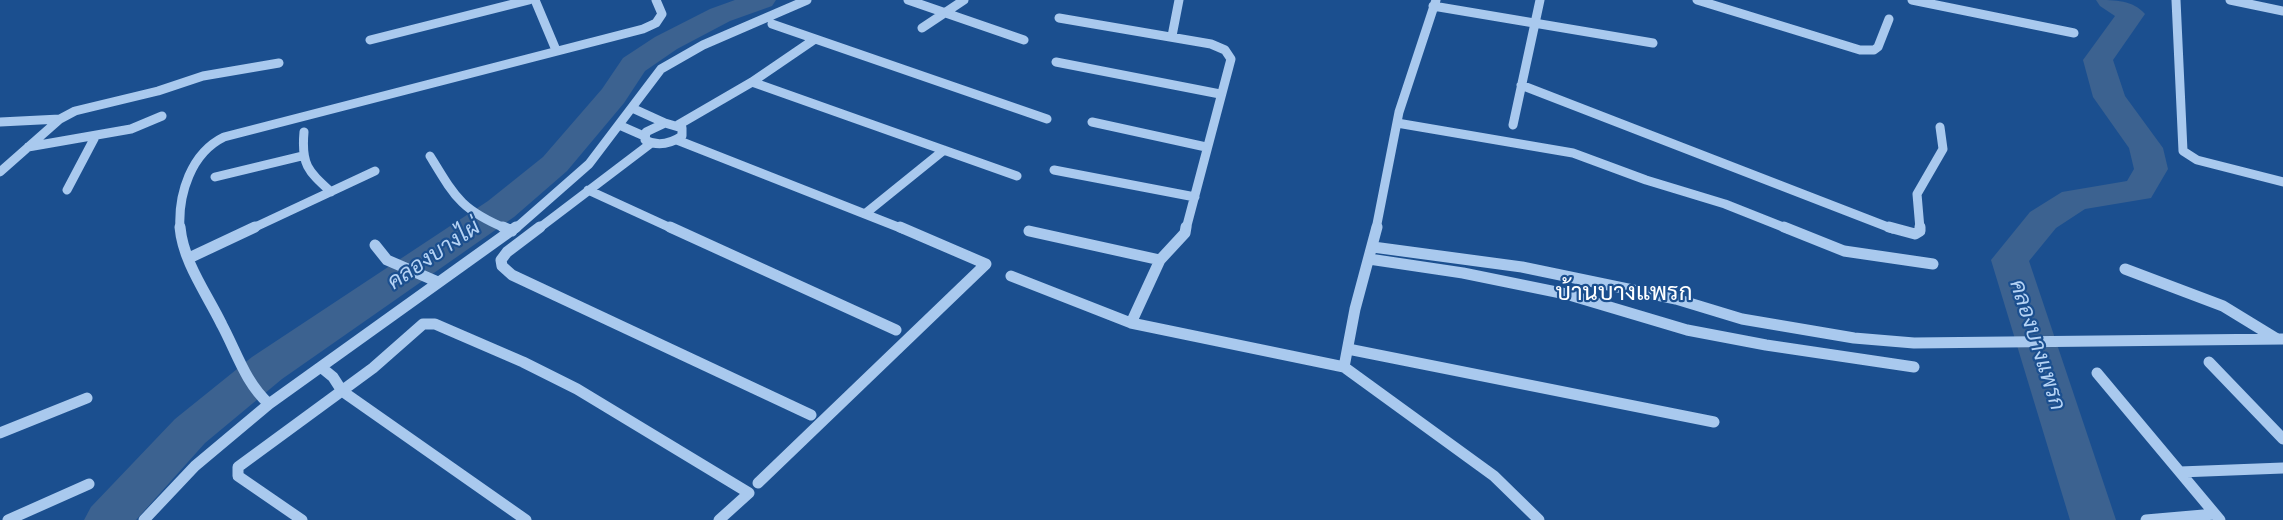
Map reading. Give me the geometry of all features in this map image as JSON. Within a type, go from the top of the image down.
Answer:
[{"type":"street","points":[[370,40],[529,0]]},
{"type":"street","points":[[535,0],[556,50]]},
{"type":"street","points":[[269,404],[256,394],[241,368],[224,327],[179,236],[177,218],[181,197],[200,154],[212,142],[246,131],[643,29],[656,23],[662,14],[656,0]]},
{"type":"street","points":[[144,520],[195,466],[269,404],[512,231],[589,164],[661,69],[685,54],[807,0]]},
{"type":"street","points":[[908,0],[1024,39]]},
{"type":"street","points":[[922,28],[964,0]]},
{"type":"street","points":[[1172,36],[1179,0]]},
{"type":"street","points":[[1513,124],[1540,0]]},
{"type":"street","points":[[1697,0],[1860,50],[1874,50],[1878,47],[1889,19]]},
{"type":"street","points":[[1912,0],[2074,33]]},
{"type":"street","points":[[1964,0],[1967,11]]},
{"type":"street","points":[[2176,0],[2183,151],[2189,156],[2283,182]]},
{"type":"street","points":[[2229,0],[2283,11]]},
{"type":"street","points":[[1344,367],[1355,309],[1371,253],[1397,123],[1435,3],[1653,43]]},
{"type":"street","points":[[1059,18],[1212,44],[1225,50],[1231,59],[1185,233],[1160,260],[1131,323]]},
{"type":"street","points":[[772,24],[1047,119]]},
{"type":"street","points":[[632,108],[665,123],[678,124],[752,81],[815,39]]},
{"type":"street","points":[[1056,62],[1220,94]]},
{"type":"street","points":[[0,172],[60,119],[84,108],[158,91],[203,76],[279,63]]},
{"type":"street","points":[[752,81],[1017,176]]},
{"type":"street","points":[[1521,85],[1583,107],[1904,233],[1915,234],[1920,231],[1917,194],[1943,149],[1940,127]]},
{"type":"street","points":[[28,147],[131,129],[162,116]]},
{"type":"street","points":[[0,122],[60,119]]},
{"type":"street","points":[[1092,122],[1206,147]]},
{"type":"street","points":[[665,123],[651,128],[647,140],[588,190],[507,252],[501,260],[502,266],[512,275],[811,415]]},
{"type":"street","points":[[1397,123],[1573,153],[1646,180],[1725,204],[1844,251],[1933,264]]},
{"type":"street","points":[[619,125],[647,140],[663,145],[677,140],[683,131],[678,124]]},
{"type":"street","points":[[304,132],[302,156],[305,167],[331,192]]},
{"type":"street","points":[[66,190],[95,136]]},
{"type":"street","points":[[677,140],[866,213],[986,264],[758,483]]},
{"type":"street","points":[[866,213],[944,150]]},
{"type":"street","points":[[215,177],[302,156]]},
{"type":"street","points":[[430,156],[451,191],[477,216],[512,231]]},
{"type":"street","points":[[1054,170],[1195,197]]},
{"type":"street","points":[[189,258],[375,171]]},
{"type":"street","points":[[588,190],[896,330]]},
{"type":"street","points":[[1029,231],[1160,260]]},
{"type":"street","points":[[375,245],[387,260],[438,282]]},
{"type":"street","points":[[1371,253],[1522,267],[1676,299],[1742,319],[1854,338],[1914,343],[2280,339]]},
{"type":"street","points":[[1371,253],[1566,294],[1688,330],[1822,355],[1914,367]]},
{"type":"street","points":[[2125,269],[2229,308],[2253,320],[2280,339]]},
{"type":"street","points":[[1011,276],[1131,323],[1344,367],[1440,434],[1516,493],[1539,520]]},
{"type":"street","points":[[302,520],[238,476],[238,467],[373,368],[423,324],[435,324],[502,351],[551,375],[641,425],[749,493],[719,520]]},
{"type":"street","points":[[1348,349],[1714,422]]},
{"type":"street","points":[[2210,362],[2283,439]]},
{"type":"street","points":[[322,368],[333,377],[342,391],[526,520]]},
{"type":"street","points":[[2097,373],[2218,517]]},
{"type":"street","points":[[0,433],[87,398]]},
{"type":"street","points":[[2180,472],[2283,468]]},
{"type":"street","points":[[8,520],[89,484]]},
{"type":"street","points":[[2146,520],[2218,517]]},
{"type":"waterway","name":"คลองบางไผ่","points":[[107,520],[190,431],[267,368],[501,209],[555,164],[613,96],[634,65],[666,43],[720,15],[762,0]]},
{"type":"waterway","name":"คลองบางแพรก","points":[[2093,520],[2010,260],[2043,220],[2075,200],[2139,190],[2151,169],[2146,148],[2109,97],[2098,60],[2131,14],[2110,0]]},
{"type":"district","name":"บ้านบางแพรก","points":[[1624,293]]}]
